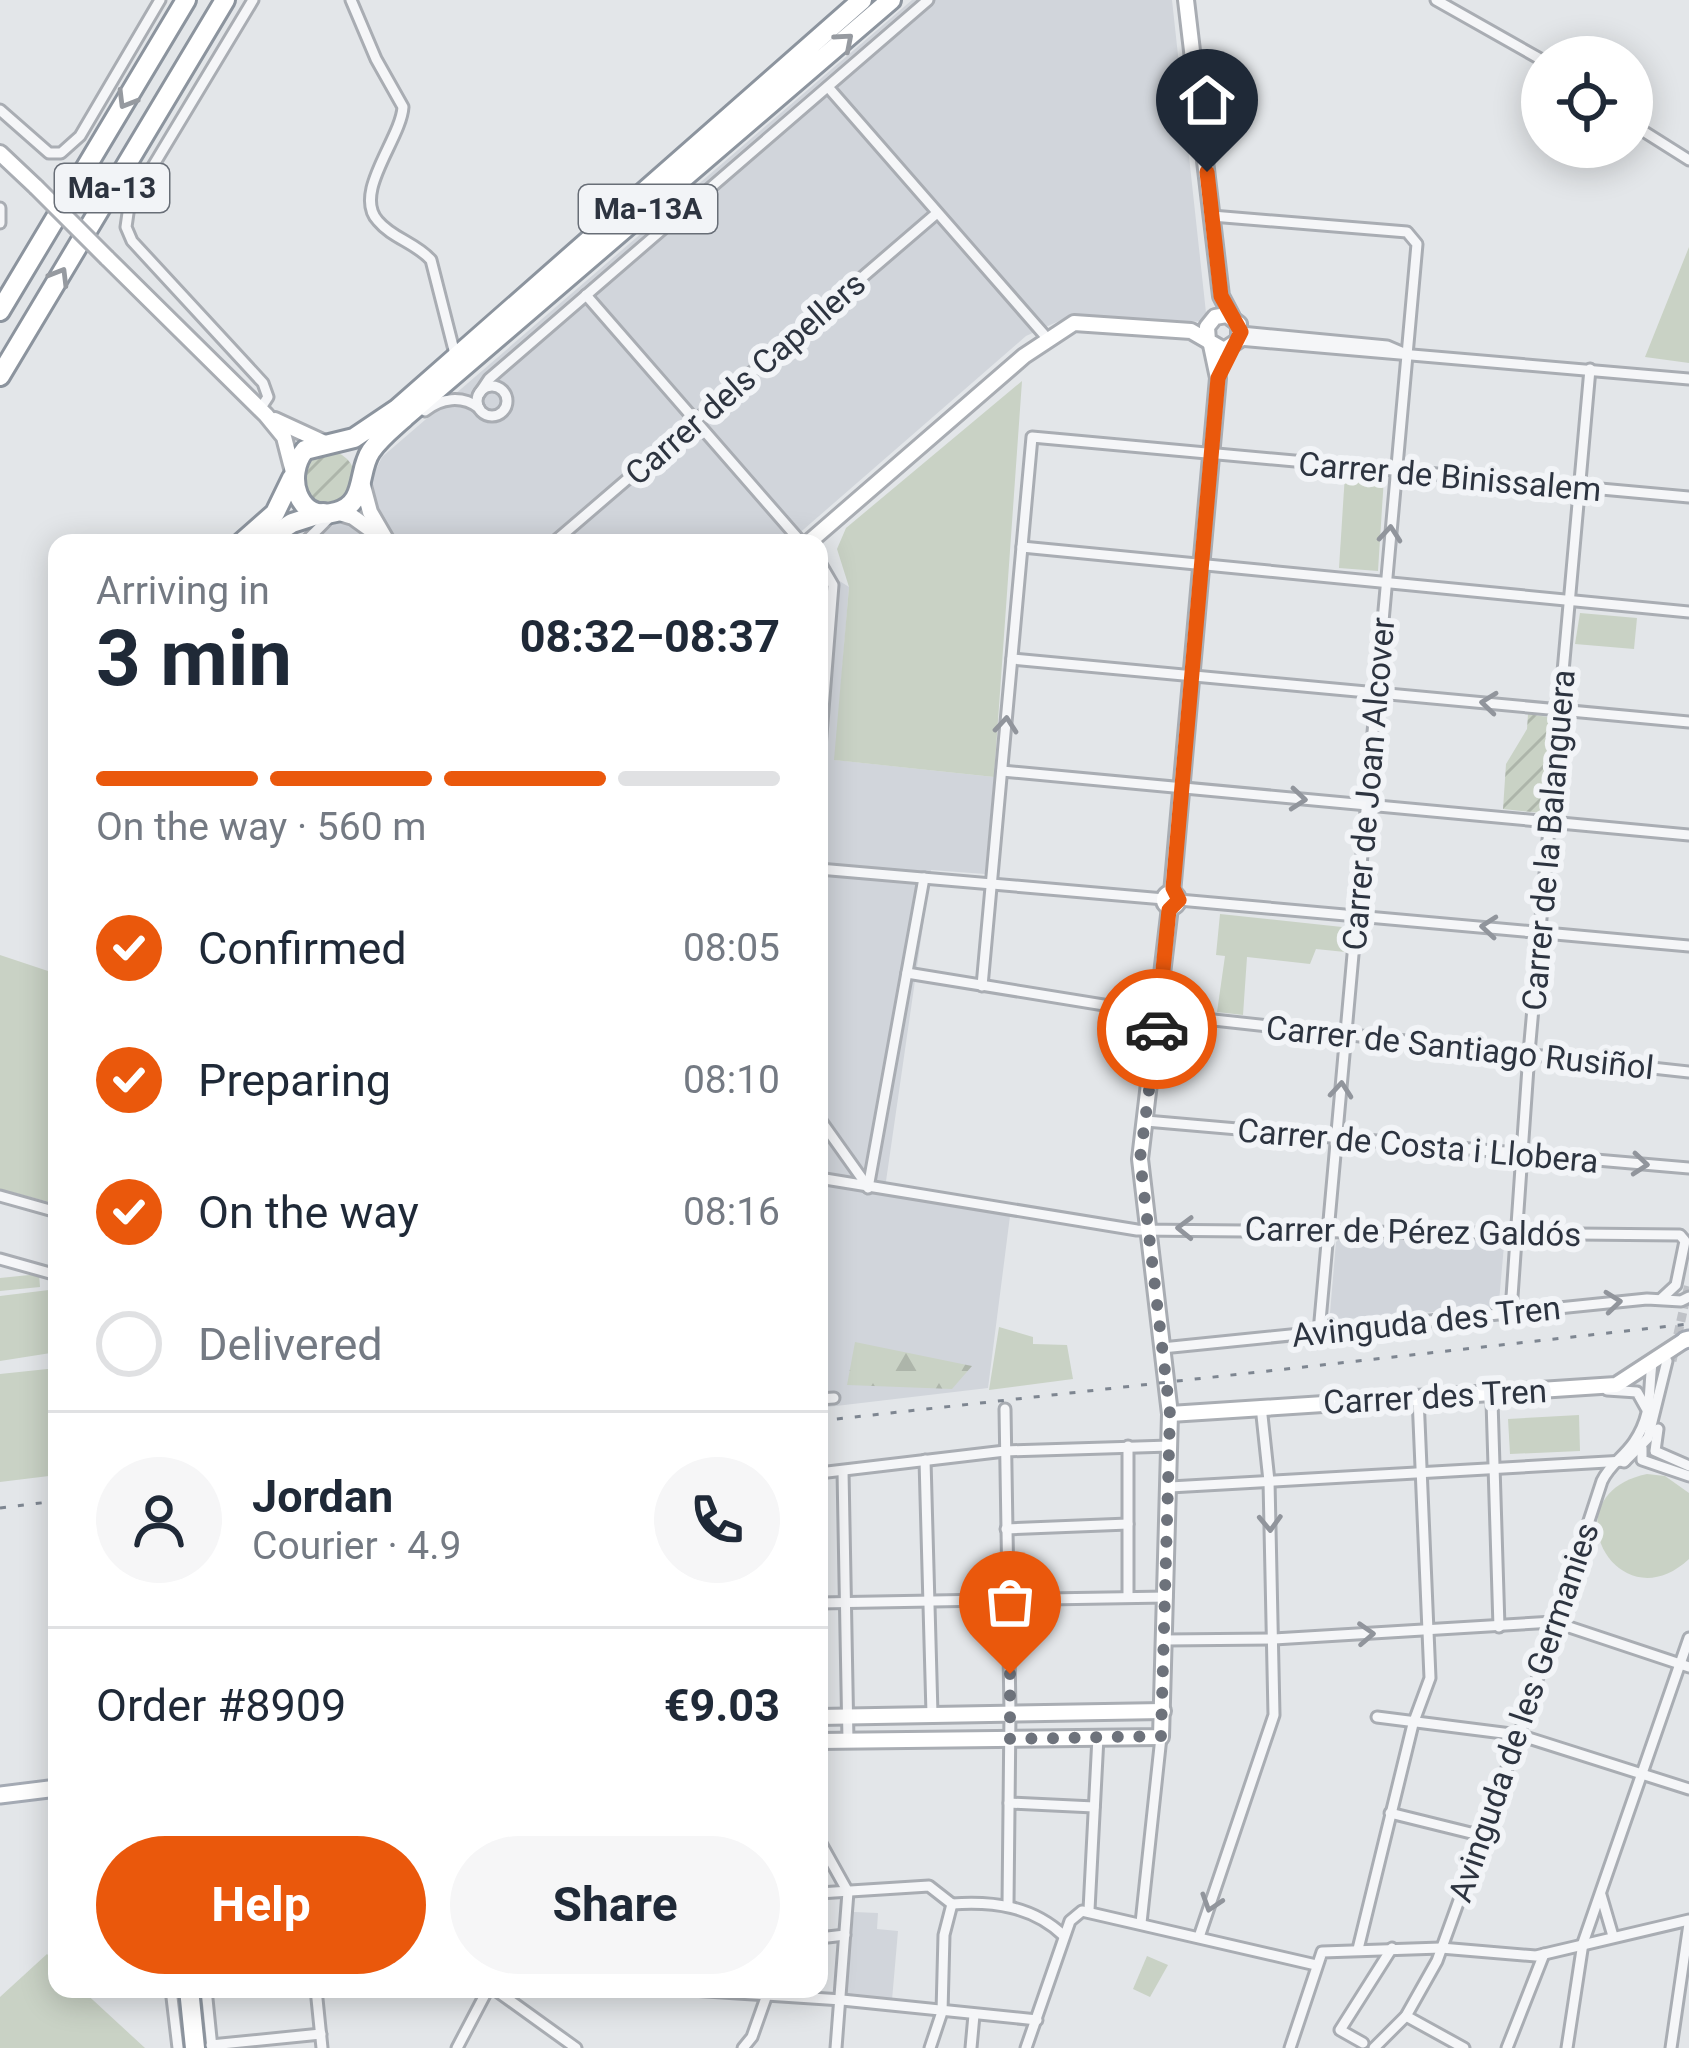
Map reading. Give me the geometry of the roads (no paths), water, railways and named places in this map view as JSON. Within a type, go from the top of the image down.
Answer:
[{"type":"highway","name":"Ma-13","points":[[0,311],[186,0]]},
{"type":"highway","name":"Ma-13","points":[[0,376],[225,0]]},
{"type":"highway","name":"Ma-13A","points":[[329,443],[367,431],[456,358],[862,0]]},
{"type":"highway","name":"Ma-13A","points":[[362,479],[371,451],[385,436],[891,0]]},
{"type":"highway","points":[[251,534],[275,513],[305,450],[329,443],[354,455],[362,479],[356,498],[275,534]]},
{"type":"highway","points":[[292,475],[300,499],[330,513]]},
{"type":"highway","points":[[192,1998],[206,2047]]},
{"type":"main road","points":[[1186,0],[1221,296],[1238,340],[1218,378]]},
{"type":"main road","points":[[0,153],[263,412],[284,436],[292,475]]},
{"type":"main road","points":[[828,1741],[1161,1736],[1170,1414],[1140,1159],[1171,900],[1212,453],[1218,378],[1210,321],[1221,296]]},
{"type":"main road","points":[[1191,331],[1221,315],[1232,317]]},
{"type":"main road","points":[[816,534],[1047,338],[1084,322],[1191,331],[1224,350],[1238,340]]},
{"type":"main road","points":[[263,412],[329,443]]},
{"type":"main road","points":[[362,479],[370,512],[382,534]]},
{"type":"main road","points":[[330,513],[359,520],[377,534]]},
{"type":"main road","name":"Carrer des Tren","points":[[1170,1414],[1624,1383],[1687,1340]]},
{"type":"main road","points":[[828,1717],[1162,1711]]},
{"type":"main road","points":[[0,1795],[48,1789]]},
{"type":"street","points":[[0,110],[49,153],[67,149],[80,136],[160,0]]},
{"type":"street","points":[[253,0],[129,206],[125,221],[133,241],[265,385],[268,397],[263,412]]},
{"type":"street","points":[[351,0],[403,107],[371,190],[373,214],[431,260],[456,358]]},
{"type":"street","points":[[479,408],[479,394],[506,364],[928,0]]},
{"type":"street","points":[[1436,0],[1521,48]]},
{"type":"street","points":[[828,87],[1047,338]]},
{"type":"street","points":[[1653,137],[1689,160]]},
{"type":"street","points":[[0,208],[0,224]]},
{"type":"street","name":"Carrer dels Capellers","points":[[563,534],[937,213]]},
{"type":"street","name":"Carrer de Joan Alcover","points":[[1212,217],[1407,232],[1417,244],[1319,1332]]},
{"type":"street","points":[[586,295],[797,534]]},
{"type":"street","points":[[1238,340],[1689,379]]},
{"type":"street","points":[[506,364],[501,382],[509,400]]},
{"type":"street","name":"Carrer de la Balanguera","points":[[1511,1311],[1539,932],[1590,369]]},
{"type":"street","points":[[479,394],[491,386],[509,400]]},
{"type":"street","points":[[385,436],[442,401],[469,400],[494,416],[509,400]]},
{"type":"street","name":"Carrer de Binissalem","points":[[1022,547],[1032,437],[1689,497]]},
{"type":"street","points":[[312,534],[330,513]]},
{"type":"street","points":[[982,986],[1022,547],[1689,612]]},
{"type":"street","points":[[828,576],[833,585],[828,648]]},
{"type":"street","points":[[1012,659],[1689,722]]},
{"type":"street","points":[[1002,771],[1689,835]]},
{"type":"street","points":[[828,870],[1689,946]]},
{"type":"street","points":[[868,1188],[924,878]]},
{"type":"street","name":"Carrer de Santiago Rusiñol","points":[[907,973],[1159,1015],[1689,1072]]},
{"type":"street","name":"Carrer de Costa i Llobera","points":[[1146,1121],[1689,1168]]},
{"type":"street","points":[[828,1131],[868,1188]]},
{"type":"street","name":"Carrer de Pérez Galdós","points":[[828,1180],[1137,1230],[1680,1235],[1685,1241],[1676,1286],[1662,1298]]},
{"type":"street","points":[[0,1196],[48,1209]]},
{"type":"street","points":[[1687,1294],[1689,1250]]},
{"type":"street","points":[[0,1259],[48,1272]]},
{"type":"street","name":"Avinguda des Tren","points":[[1162,1348],[1511,1311],[1662,1298],[1681,1301],[1687,1294]]},
{"type":"street","points":[[1645,1417],[1664,1360]]},
{"type":"street","points":[[1170,1486],[1495,1468],[1608,1470],[1642,1448],[1653,1426],[1664,1360]]},
{"type":"street","points":[[1664,1360],[1654,1438],[1659,1456],[1689,1466]]},
{"type":"street","points":[[1596,1387],[1637,1392],[1646,1403],[1645,1417]]},
{"type":"street","points":[[1487,1394],[1492,1402],[1499,1627]]},
{"type":"street","points":[[828,1398],[834,1397]]},
{"type":"street","points":[[1358,1949],[1413,1724],[1430,1678],[1418,1397]]},
{"type":"street","points":[[1199,1937],[1274,1715],[1269,1481],[1261,1406]]},
{"type":"street","points":[[1004,1409],[1008,1905]]},
{"type":"street","name":"Avinguda de les Germanies","points":[[1368,2046],[1406,2016],[1442,1948],[1608,1470],[1631,1447],[1645,1417]]},
{"type":"street","points":[[1127,1597],[1128,1446]]},
{"type":"street","points":[[828,1472],[1005,1451],[1170,1446]]},
{"type":"street","points":[[1642,1448],[1642,1460],[1689,1476]]},
{"type":"street","points":[[925,1460],[932,1714]]},
{"type":"street","points":[[843,1471],[848,1741]]},
{"type":"street","points":[[1006,1529],[1128,1524]]},
{"type":"street","points":[[828,1603],[1167,1597]]},
{"type":"street","points":[[1166,1640],[1274,1639],[1554,1622],[1685,1666]]},
{"type":"street","points":[[1567,2048],[1583,1943],[1685,1666],[1689,1638]]},
{"type":"street","points":[[1377,1717],[1519,1735],[1689,1789]]},
{"type":"street","points":[[1141,1923],[1161,1736]]},
{"type":"street","points":[[1089,1910],[1098,1737]]},
{"type":"street","points":[[1009,1803],[1094,1807]]},
{"type":"street","points":[[1390,1814],[1483,1836]]},
{"type":"street","points":[[828,1856],[848,1892],[836,2048]]},
{"type":"street","points":[[828,1893],[929,1886],[952,1904],[1008,1905],[1051,1924],[1064,1936]]},
{"type":"street","points":[[1601,1892],[1613,1936]]},
{"type":"street","points":[[931,2048],[942,2012],[944,1935],[952,1904]]},
{"type":"street","points":[[1026,2048],[1073,1916],[1089,1910],[1316,1965]]},
{"type":"street","points":[[1290,2048],[1322,1952],[1442,1948],[1544,1954],[1689,1922],[1671,2048]]},
{"type":"street","points":[[828,1937],[845,1936]]},
{"type":"street","points":[[1368,2046],[1340,2030],[1392,1948]]},
{"type":"street","points":[[1507,2048],[1544,1954]]},
{"type":"street","points":[[172,1998],[178,2048]]},
{"type":"street","points":[[206,1998],[206,2047],[321,2034]]},
{"type":"street","points":[[317,1998],[322,2048]]},
{"type":"street","points":[[457,2048],[486,1998]]},
{"type":"street","points":[[504,1998],[575,2048]]},
{"type":"street","points":[[743,2048],[766,1998]]},
{"type":"street","points":[[821,1998],[1036,2020]]},
{"type":"street","points":[[971,2048],[974,2014]]},
{"type":"street","points":[[1406,2016],[1464,2048]]},
{"type":"street","points":[[1675,2020],[1689,2023]]},
{"type":"tunnel","points":[[1672,1361],[1689,1284]]},
{"type":"railway","points":[[828,1420],[1689,1324]]},
{"type":"railway","points":[[0,1508],[48,1502]]}]
